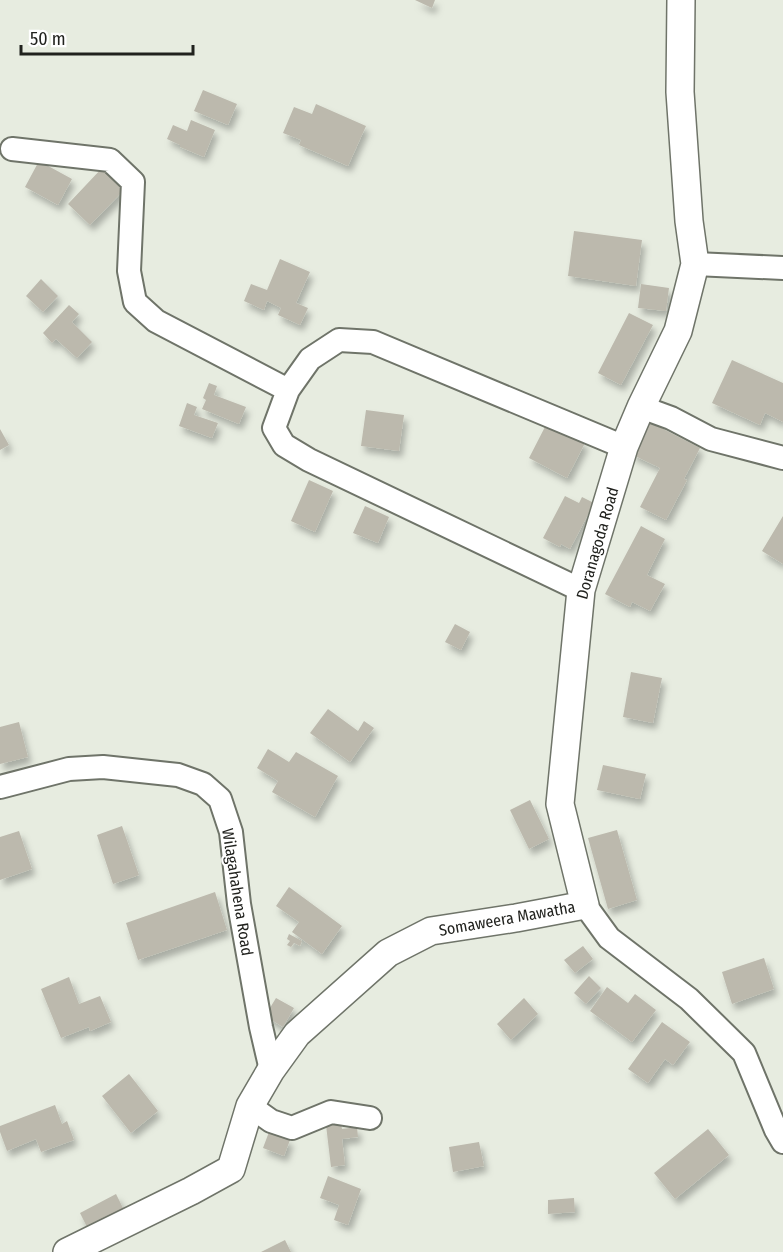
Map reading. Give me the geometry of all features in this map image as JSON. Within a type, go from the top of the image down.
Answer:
[{"type":"street","points":[[681,0],[680,92],[689,221],[695,264],[783,268]]},
{"type":"street","points":[[12,149],[110,160],[133,182],[129,272],[135,302],[156,321],[288,390]]},
{"type":"street","name":"Doranagoda Road","points":[[585,905],[560,804],[581,590],[624,447],[678,331],[695,264]]},
{"type":"street","points":[[581,590],[309,460],[284,445],[274,428],[288,390],[310,359],[339,340],[373,342],[624,447]]},
{"type":"street","points":[[641,407],[671,418],[711,439],[783,458]]},
{"type":"street","name":"Wilagahahena Road","points":[[0,787],[69,770],[103,767],[178,775],[203,783],[220,799],[231,832],[239,904],[271,1070]]},
{"type":"street","points":[[585,905],[609,938],[689,999],[744,1053],[783,1142]]},
{"type":"street","name":"Somaweera Mawatha","points":[[67,1252],[231,1169],[250,1106],[271,1070],[297,1034],[388,953],[431,931],[585,905]]},
{"type":"street","points":[[250,1106],[271,1121],[292,1128],[332,1112],[370,1118]]},
{"type":"building","points":[[415,0],[435,0],[432,8]]},
{"type":"building","points":[[203,90],[237,104],[228,125],[194,111]]},
{"type":"building","points":[[316,104],[366,126],[348,166],[299,145],[301,140],[283,133],[294,107],[312,114]]},
{"type":"building","points":[[191,120],[215,130],[204,157],[167,139],[173,125],[187,131]]},
{"type":"building","points":[[39,161],[72,179],[58,205],[25,187]]},
{"type":"building","points":[[103,167],[125,189],[90,225],[68,204]]},
{"type":"building","points":[[574,231],[642,240],[636,286],[568,276]]},
{"type":"building","points":[[280,259],[310,272],[296,303],[308,308],[300,325],[278,315],[281,308],[267,301],[264,310],[244,301],[251,284],[267,290]]},
{"type":"building","points":[[41,279],[58,296],[43,312],[26,296]]},
{"type":"building","points":[[641,284],[669,288],[666,311],[638,308]]},
{"type":"building","points":[[69,305],[79,314],[72,322],[92,342],[77,358],[56,339],[52,343],[43,333]]},
{"type":"building","points":[[629,313],[653,325],[621,385],[598,373]]},
{"type":"building","points":[[732,360],[783,383],[783,422],[765,413],[760,425],[712,403]]},
{"type":"building","points":[[209,383],[217,386],[214,395],[246,407],[239,424],[202,409],[206,400],[203,398]]},
{"type":"building","points":[[187,403],[197,407],[194,415],[218,423],[212,438],[179,426]]},
{"type":"building","points":[[366,410],[404,415],[399,451],[361,446]]},
{"type":"building","points":[[648,421],[700,448],[684,479],[687,480],[666,520],[640,507],[660,468],[631,454]]},
{"type":"building","points":[[547,423],[585,443],[567,478],[529,458]]},
{"type":"building","points":[[0,429],[9,445],[0,450]]},
{"type":"building","points":[[309,480],[333,491],[315,532],[291,521]]},
{"type":"building","points":[[565,496],[579,503],[582,497],[594,503],[570,549],[561,544],[560,547],[543,538]]},
{"type":"building","points":[[365,506],[389,517],[378,543],[353,533]]},
{"type":"building","points":[[783,516],[783,564],[762,551]]},
{"type":"building","points":[[641,526],[665,539],[647,575],[665,584],[650,611],[632,602],[630,607],[605,594]]},
{"type":"building","points":[[455,624],[470,632],[461,650],[445,642]]},
{"type":"building","points":[[631,672],[662,678],[653,723],[623,717]]},
{"type":"building","points":[[328,709],[358,731],[364,721],[374,728],[350,762],[310,733]]},
{"type":"building","points":[[19,722],[28,757],[0,764],[0,727]]},
{"type":"building","points":[[268,749],[289,762],[296,752],[338,776],[315,817],[272,792],[278,781],[257,768]]},
{"type":"building","points":[[603,765],[646,774],[640,799],[597,790]]},
{"type":"building","points":[[530,800],[549,839],[529,849],[510,810]]},
{"type":"building","points":[[122,826],[139,875],[113,884],[97,835]]},
{"type":"building","points":[[617,830],[637,900],[608,909],[588,838]]},
{"type":"building","points":[[19,831],[32,869],[0,880],[0,837]]},
{"type":"building","points":[[289,887],[342,926],[322,954],[292,932],[299,922],[276,906]]},
{"type":"building","points":[[215,892],[227,930],[138,960],[126,923]]},
{"type":"building","points":[[289,934],[302,941],[300,946],[294,943],[291,947],[287,945],[290,941],[287,939]]},
{"type":"building","points":[[583,946],[593,959],[575,973],[564,960]]},
{"type":"building","points":[[764,958],[774,989],[732,1004],[722,972]]},
{"type":"building","points":[[589,976],[601,988],[586,1004],[574,993]]},
{"type":"building","points":[[69,977],[79,1004],[100,996],[111,1022],[90,1031],[89,1027],[61,1038],[41,989]]},
{"type":"building","points":[[607,987],[628,1003],[635,994],[656,1010],[632,1042],[590,1011]]},
{"type":"building","points":[[276,998],[294,1008],[283,1027],[265,1016]]},
{"type":"building","points":[[524,998],[538,1014],[511,1040],[497,1024]]},
{"type":"building","points":[[662,1022],[690,1042],[673,1065],[665,1059],[648,1083],[628,1069]]},
{"type":"building","points":[[129,1074],[158,1111],[131,1133],[102,1096]]},
{"type":"building","points":[[55,1105],[62,1124],[67,1121],[74,1140],[41,1152],[36,1139],[7,1151],[0,1126]]},
{"type":"building","points":[[341,1124],[342,1129],[357,1127],[358,1137],[342,1139],[345,1165],[331,1167],[326,1125]]},
{"type":"building","points":[[708,1129],[729,1155],[675,1199],[654,1173]]},
{"type":"building","points":[[269,1132],[290,1140],[284,1156],[263,1148]]},
{"type":"building","points":[[479,1142],[484,1166],[453,1172],[449,1147]]},
{"type":"building","points":[[328,1176],[361,1189],[348,1225],[334,1220],[339,1205],[320,1198]]},
{"type":"building","points":[[116,1194],[127,1216],[91,1235],[80,1213]]},
{"type":"building","points":[[574,1198],[575,1212],[548,1214],[548,1200]]},
{"type":"building","points":[[285,1240],[291,1252],[261,1252]]}]
